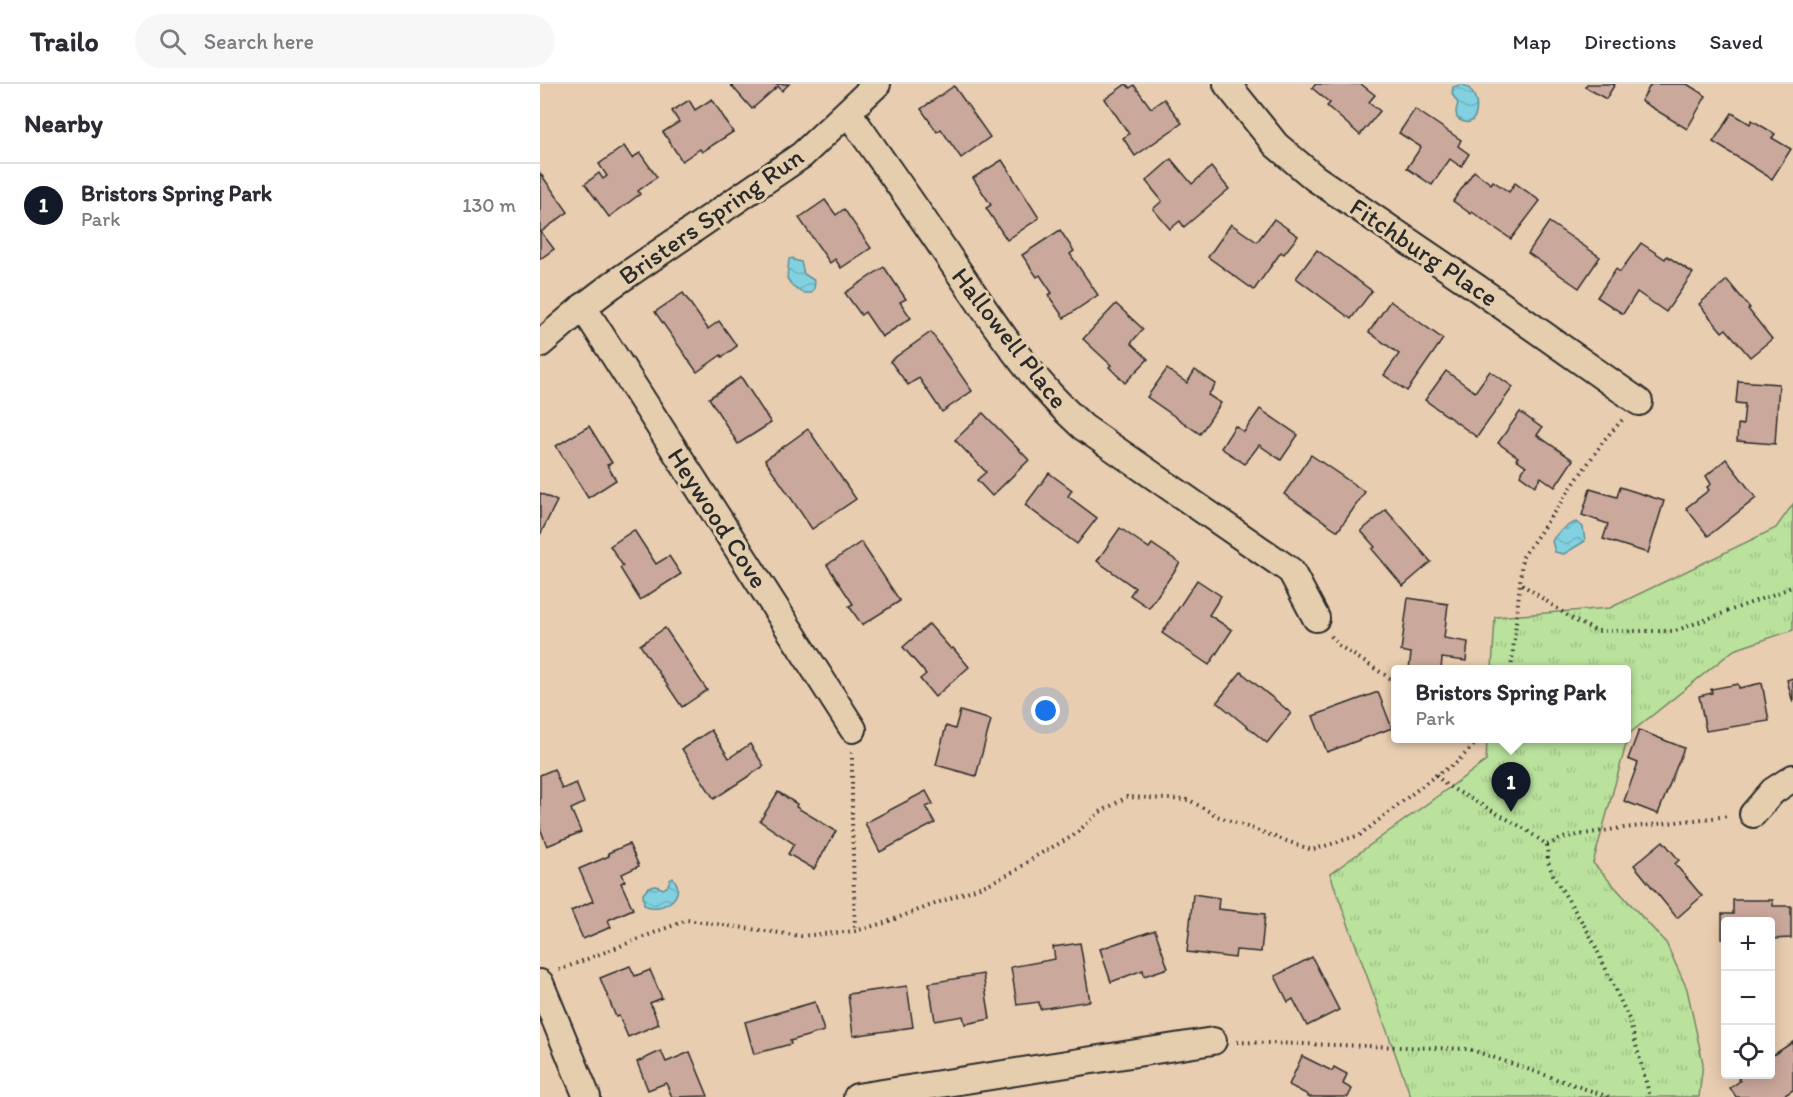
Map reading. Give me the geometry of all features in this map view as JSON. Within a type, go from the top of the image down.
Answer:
[{"type":"street","name":"Bristers Spring Run","points":[[540,344],[583,307],[802,155],[877,84]]},
{"type":"street","name":"Fitchburg Place","points":[[1227,84],[1276,145],[1315,178],[1639,402]]},
{"type":"street","name":"Hallowell Place","points":[[848,112],[1037,381],[1083,427],[1291,571],[1316,618]]},
{"type":"street","name":"Heywood Cove","points":[[583,307],[853,729]]},
{"type":"street","points":[[1753,814],[1773,791],[1793,778]]},
{"type":"street","points":[[548,977],[587,1097]]},
{"type":"street","points":[[857,1097],[1213,1041]]},
{"type":"path","points":[[1511,665],[1522,558],[1605,439],[1639,402]]},
{"type":"path","points":[[1520,583],[1574,620],[1596,631],[1676,631],[1793,586]]},
{"type":"path","points":[[1316,618],[1338,645],[1391,679]]},
{"type":"path","points":[[853,729],[855,931]]},
{"type":"path","points":[[548,977],[687,920],[801,936],[855,931],[884,923],[988,884],[1015,871],[1036,856],[1073,836],[1100,812],[1127,797],[1189,800],[1217,816],[1312,850],[1360,835],[1436,775],[1455,764],[1476,743]]},
{"type":"path","points":[[1436,775],[1446,785],[1525,829],[1546,845],[1548,862],[1554,877],[1590,934],[1629,1019],[1650,1097]]},
{"type":"path","points":[[1546,845],[1566,837],[1615,829],[1753,814]]},
{"type":"path","points":[[1213,1041],[1469,1049],[1609,1097]]},
{"type":"green space","points":[[1793,504],[1793,630],[1734,650],[1631,732],[1631,665],[1492,665],[1495,617],[1610,608],[1776,528]]},
{"type":"green space","points":[[1487,743],[1626,743],[1593,863],[1666,943],[1687,989],[1703,1063],[1699,1097],[1411,1097],[1330,874],[1486,761]]},
{"type":"water","points":[[1462,84],[1469,89],[1476,103],[1474,118],[1470,122],[1457,118],[1458,103],[1452,94],[1453,87]]},
{"type":"water","points":[[793,258],[801,262],[804,274],[815,281],[811,293],[797,290],[787,278],[789,259]]},
{"type":"water","points":[[1576,522],[1583,527],[1585,541],[1564,554],[1555,552],[1552,541],[1554,538],[1562,529]]},
{"type":"water","points":[[673,878],[677,884],[677,891],[671,901],[659,907],[644,905],[643,894],[649,887],[657,886],[663,889]]},
{"type":"building","points":[[730,84],[789,84],[782,91],[778,86],[752,109]]},
{"type":"building","points":[[1126,84],[1130,88],[1134,85],[1151,108],[1164,99],[1182,123],[1135,156],[1123,138],[1129,134],[1105,99]]},
{"type":"building","points":[[1316,84],[1361,84],[1375,95],[1369,102],[1380,111],[1360,135],[1327,106],[1330,103],[1312,88]]},
{"type":"building","points":[[1587,84],[1615,84],[1606,99],[1585,87]]},
{"type":"building","points":[[1651,84],[1687,84],[1706,96],[1687,129],[1641,101]]},
{"type":"building","points":[[954,86],[990,137],[961,158],[941,129],[937,132],[921,109]]},
{"type":"building","points":[[712,99],[733,132],[702,152],[700,149],[682,161],[663,132],[679,122],[672,111],[689,100],[695,110]]},
{"type":"building","points":[[1415,109],[1461,140],[1458,146],[1469,154],[1461,167],[1450,159],[1432,185],[1407,168],[1421,147],[1399,133]]},
{"type":"building","points":[[1732,113],[1750,124],[1752,120],[1775,134],[1772,138],[1791,149],[1772,179],[1713,142]]},
{"type":"building","points":[[624,146],[632,158],[640,153],[657,177],[638,191],[640,194],[609,217],[585,184],[599,173],[603,179],[607,176],[599,164]]},
{"type":"building","points":[[1171,159],[1192,184],[1211,167],[1229,189],[1184,227],[1180,221],[1170,229],[1153,209],[1162,201],[1146,181]]},
{"type":"building","points":[[1002,160],[1039,218],[1007,240],[986,208],[991,205],[973,178]]},
{"type":"building","points":[[1474,171],[1491,184],[1493,181],[1509,192],[1515,183],[1540,201],[1511,239],[1453,201]]},
{"type":"building","points":[[540,173],[568,212],[541,232],[554,249],[540,259]]},
{"type":"building","points":[[825,200],[836,215],[844,209],[871,248],[841,268],[835,259],[830,263],[799,218]]},
{"type":"building","points":[[1274,219],[1298,236],[1284,254],[1281,252],[1254,290],[1208,257],[1231,224],[1257,242]]},
{"type":"building","points":[[1549,222],[1600,257],[1579,288],[1528,253]]},
{"type":"building","points":[[1060,230],[1074,251],[1070,254],[1098,295],[1064,318],[1048,295],[1052,293],[1040,275],[1037,277],[1022,255]]},
{"type":"building","points":[[1641,243],[1665,259],[1667,256],[1693,273],[1666,312],[1637,292],[1623,314],[1597,297],[1616,269],[1620,272]]},
{"type":"building","points":[[1317,250],[1372,291],[1351,319],[1296,278]]},
{"type":"building","points":[[884,267],[906,299],[900,302],[911,318],[882,337],[865,312],[861,315],[845,293]]},
{"type":"building","points":[[1727,280],[1772,339],[1750,357],[1726,329],[1722,332],[1699,304]]},
{"type":"building","points":[[683,293],[708,329],[719,321],[737,346],[697,372],[655,312]]},
{"type":"building","points":[[1390,301],[1443,339],[1407,391],[1384,375],[1399,354],[1369,332]]},
{"type":"building","points":[[1116,304],[1143,329],[1131,343],[1148,359],[1125,383],[1109,367],[1111,365],[1083,339]]},
{"type":"building","points":[[931,332],[972,391],[942,412],[919,378],[908,385],[890,361]]},
{"type":"building","points":[[1167,369],[1187,383],[1195,370],[1216,384],[1208,395],[1221,403],[1200,434],[1147,397]]},
{"type":"building","points":[[1446,371],[1475,392],[1490,371],[1513,387],[1477,437],[1425,400]]},
{"type":"building","points":[[741,377],[771,423],[738,444],[709,398]]},
{"type":"building","points":[[1738,381],[1779,384],[1775,444],[1737,441],[1738,424],[1743,425],[1745,404],[1736,403]]},
{"type":"building","points":[[1260,409],[1298,435],[1281,460],[1259,445],[1245,464],[1221,448],[1235,426],[1244,432]]},
{"type":"building","points":[[1520,412],[1542,428],[1537,435],[1573,460],[1555,487],[1541,477],[1535,486],[1520,475],[1526,466],[1516,459],[1518,457],[1498,443]]},
{"type":"building","points":[[983,413],[1029,460],[992,496],[977,480],[986,472],[955,440]]},
{"type":"building","points":[[589,426],[612,463],[607,465],[616,480],[588,498],[556,446]]},
{"type":"building","points":[[808,429],[856,499],[812,529],[765,460]]},
{"type":"building","points":[[1311,455],[1365,492],[1338,531],[1284,494]]},
{"type":"building","points":[[1726,459],[1756,498],[1708,536],[1686,508],[1709,490],[1707,487],[1711,484],[1706,476]]},
{"type":"building","points":[[1049,473],[1072,490],[1068,496],[1097,518],[1077,544],[1025,505]]},
{"type":"building","points":[[1620,487],[1664,501],[1648,553],[1603,539],[1608,524],[1582,515],[1590,489],[1617,497]]},
{"type":"building","points":[[540,493],[557,501],[540,535]]},
{"type":"building","points":[[1386,510],[1431,562],[1403,586],[1372,549],[1375,547],[1361,531]]},
{"type":"building","points":[[1120,528],[1149,548],[1152,544],[1180,563],[1149,608],[1130,595],[1135,588],[1097,561]]},
{"type":"building","points":[[634,530],[656,564],[669,556],[681,574],[640,600],[620,568],[623,566],[610,546]]},
{"type":"building","points":[[861,542],[900,601],[862,625],[849,606],[853,604],[827,565]]},
{"type":"building","points":[[1197,580],[1221,596],[1209,615],[1232,630],[1209,665],[1162,633]]},
{"type":"building","points":[[1408,598],[1448,604],[1444,638],[1468,642],[1466,661],[1442,658],[1441,665],[1410,665],[1411,653],[1401,651]]},
{"type":"building","points":[[929,624],[969,667],[935,697],[920,679],[926,674],[903,647]]},
{"type":"building","points":[[665,628],[707,690],[682,707],[640,645]]},
{"type":"building","points":[[1241,672],[1291,713],[1267,743],[1217,702]]},
{"type":"building","points":[[1793,678],[1793,703],[1787,680]]},
{"type":"building","points":[[1762,683],[1769,721],[1706,731],[1699,696],[1712,693],[1711,689],[1738,684],[1739,688]]},
{"type":"building","points":[[1378,692],[1391,728],[1327,752],[1313,716]]},
{"type":"building","points":[[960,711],[991,720],[976,776],[936,765],[946,726],[955,729]]},
{"type":"building","points":[[711,730],[729,758],[750,744],[764,766],[714,799],[682,749]]},
{"type":"building","points":[[1639,730],[1684,748],[1658,814],[1624,801],[1638,763],[1628,759]]},
{"type":"building","points":[[554,769],[562,789],[576,783],[584,803],[571,809],[581,832],[547,846],[540,828],[540,775]]},
{"type":"building","points":[[926,791],[933,804],[926,807],[935,823],[880,852],[865,823]]},
{"type":"building","points":[[778,792],[797,804],[796,807],[836,831],[814,869],[788,854],[794,844],[760,821]]},
{"type":"building","points":[[1663,841],[1679,860],[1675,864],[1702,896],[1677,918],[1634,865]]},
{"type":"building","points":[[629,844],[639,866],[622,874],[625,881],[621,883],[633,909],[608,920],[611,927],[583,939],[571,911],[593,901],[579,869]]},
{"type":"building","points":[[1193,894],[1219,898],[1218,909],[1265,914],[1261,952],[1236,950],[1235,958],[1187,952]]},
{"type":"building","points":[[1733,900],[1773,900],[1773,906],[1791,906],[1791,938],[1775,939],[1775,917],[1722,917],[1722,914],[1733,914]]},
{"type":"building","points":[[1155,930],[1168,968],[1144,976],[1143,970],[1111,982],[1100,949]]},
{"type":"building","points":[[1080,943],[1090,1001],[1040,1009],[1039,1002],[1017,1005],[1011,967],[1055,959],[1053,947]]},
{"type":"building","points":[[1312,957],[1339,1010],[1307,1026],[1293,999],[1288,1002],[1275,976]]},
{"type":"building","points":[[630,966],[635,976],[650,970],[662,998],[650,1003],[659,1024],[628,1037],[619,1016],[616,1017],[600,978]]},
{"type":"building","points":[[983,974],[990,1019],[965,1024],[963,1016],[935,1021],[929,983]]},
{"type":"building","points":[[907,986],[913,1027],[853,1036],[848,994]]},
{"type":"building","points":[[815,1002],[824,1031],[790,1041],[791,1044],[754,1054],[745,1022]]},
{"type":"building","points":[[1793,1042],[1793,1090],[1782,1097],[1736,1097],[1730,1088],[1740,1081],[1738,1079],[1775,1079],[1775,1054]]},
{"type":"building","points":[[661,1051],[666,1062],[690,1052],[708,1096],[672,1097],[666,1083],[648,1090],[637,1062]]},
{"type":"building","points":[[1302,1056],[1332,1071],[1334,1067],[1347,1074],[1343,1084],[1352,1089],[1348,1097],[1308,1097],[1289,1085]]},
{"type":"place","name":"Bristors Spring Park","points":[[1511,812]]}]
